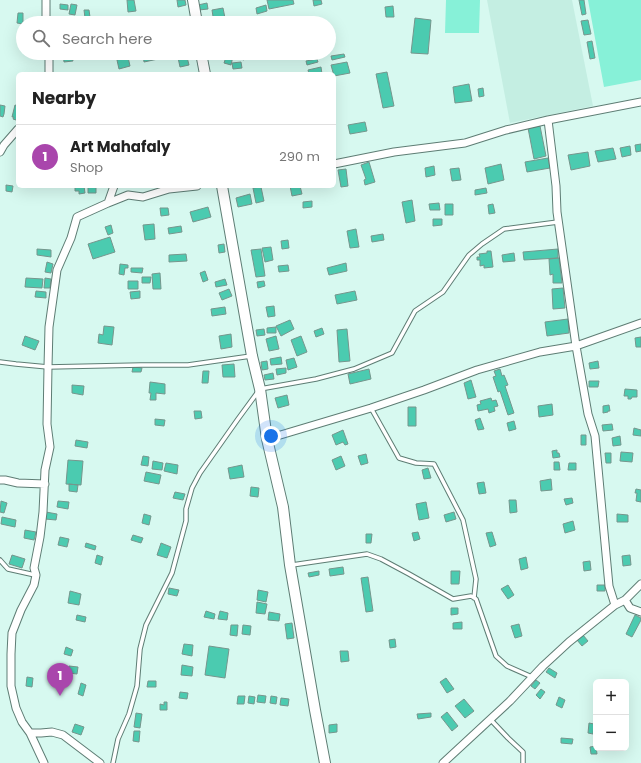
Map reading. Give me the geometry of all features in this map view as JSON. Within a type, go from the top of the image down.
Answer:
[{"type":"main road","points":[[193,0],[195,16]]},
{"type":"main road","points":[[202,60],[205,72]]},
{"type":"main road","points":[[222,188],[252,356],[260,389],[267,439],[283,508],[290,565],[314,710],[325,763]]},
{"type":"street","points":[[46,0],[46,16]]},
{"type":"street","points":[[336,164],[394,152],[465,143],[506,130],[548,120],[641,102]]},
{"type":"street","points":[[548,120],[556,186],[558,222],[576,346],[588,414],[595,436],[609,586],[615,605]]},
{"type":"street","points":[[0,152],[16,131]]},
{"type":"street","points":[[108,203],[113,188]]},
{"type":"street","points":[[44,763],[30,732],[22,722],[16,708],[11,686],[11,654],[12,633],[20,610],[34,585],[36,575],[34,568],[41,524],[45,470],[50,447],[47,424],[48,367],[50,327],[57,270],[71,238],[77,217],[128,195],[143,197],[169,189],[178,188]]},
{"type":"street","points":[[267,439],[371,408],[477,370],[540,352],[576,346],[641,323]]},
{"type":"street","points":[[0,480],[18,483],[44,484]]},
{"type":"street","points":[[443,763],[510,701],[543,666],[569,642],[615,605],[625,600],[641,584]]},
{"type":"street","points":[[625,600],[630,608],[641,612]]},
{"type":"street","points":[[30,732],[41,734],[52,732],[63,735],[100,763]]},
{"type":"lane","points":[[113,763],[118,739],[129,714],[137,686],[140,649],[146,625],[172,573],[186,521],[186,509],[192,488],[200,473],[260,389],[316,379],[354,369],[392,353],[415,311],[443,292],[469,255],[504,229],[558,222]]},
{"type":"lane","points":[[0,362],[48,367],[141,364],[188,365],[252,356]]},
{"type":"lane","points":[[371,408],[399,458],[416,463],[434,464],[463,520],[476,579],[474,598]]},
{"type":"lane","points":[[290,565],[367,554],[381,559],[453,599],[471,596],[476,599],[496,656],[507,666],[532,677]]},
{"type":"lane","points":[[0,560],[8,569],[36,575]]},
{"type":"lane","points":[[490,719],[523,752],[523,763]]},
{"type":"shaded area","points":[[487,0],[572,0],[593,106],[510,123]]},
{"type":"green space","points":[[446,0],[480,0],[479,33],[445,33]]},
{"type":"green space","points":[[588,0],[641,0],[641,80],[604,87]]},
{"type":"building","points":[[127,0],[134,0],[136,11],[128,12]]},
{"type":"building","points":[[177,0],[185,0],[186,5],[178,7]]},
{"type":"building","points":[[267,0],[293,0],[294,4],[269,9]]},
{"type":"building","points":[[313,0],[321,0],[322,4],[314,6]]},
{"type":"building","points":[[579,0],[584,0],[586,14],[582,15]]},
{"type":"building","points":[[207,3],[208,9],[199,10],[198,5]]},
{"type":"building","points":[[60,4],[68,5],[68,10],[60,9]]},
{"type":"building","points":[[71,4],[77,5],[75,15],[69,14]]},
{"type":"building","points":[[266,5],[267,11],[257,14],[256,8]]},
{"type":"building","points":[[393,6],[394,17],[386,17],[385,7]]},
{"type":"building","points":[[223,8],[225,16],[213,16],[212,10]]},
{"type":"building","points":[[84,10],[89,10],[90,16],[85,16]]},
{"type":"building","points":[[18,13],[23,13],[23,16],[18,16]]},
{"type":"building","points":[[415,18],[431,20],[428,54],[411,53]]},
{"type":"building","points":[[588,20],[591,34],[584,35],[581,21]]},
{"type":"building","points":[[592,41],[595,58],[590,59],[587,42]]},
{"type":"building","points":[[344,54],[345,57],[336,59],[336,55]]},
{"type":"building","points":[[64,60],[73,61],[64,62]]},
{"type":"building","points":[[117,60],[129,60],[130,66],[119,69]]},
{"type":"building","points":[[178,60],[188,60],[189,65],[180,67]]},
{"type":"building","points":[[225,60],[232,60],[231,65],[224,63]]},
{"type":"building","points":[[317,60],[318,62],[307,65],[306,61]]},
{"type":"building","points":[[241,62],[242,68],[233,69],[232,63]]},
{"type":"building","points":[[347,62],[350,73],[336,76],[336,72],[333,72],[331,65]]},
{"type":"building","points":[[321,67],[322,72],[308,72],[308,70]]},
{"type":"building","points":[[387,72],[394,106],[383,108],[376,74]]},
{"type":"building","points":[[469,84],[472,101],[455,103],[453,87]]},
{"type":"building","points":[[483,88],[484,96],[479,97],[478,89]]},
{"type":"building","points":[[0,105],[5,106],[3,117],[0,116]]},
{"type":"building","points":[[15,105],[16,120],[12,117]]},
{"type":"building","points":[[365,122],[367,131],[350,134],[348,125]]},
{"type":"building","points":[[540,126],[546,156],[534,159],[528,128]]},
{"type":"building","points":[[641,144],[641,151],[636,152],[635,145]]},
{"type":"building","points":[[630,146],[631,155],[622,157],[620,148]]},
{"type":"building","points":[[613,148],[616,159],[598,162],[595,151]]},
{"type":"building","points":[[588,152],[590,166],[571,170],[568,155]]},
{"type":"building","points":[[548,158],[550,168],[527,172],[525,162]]},
{"type":"building","points":[[369,162],[375,182],[365,185],[364,180],[366,179],[361,165]]},
{"type":"building","points":[[501,164],[504,180],[488,184],[485,168]]},
{"type":"building","points":[[434,166],[435,175],[426,177],[425,168]]},
{"type":"building","points":[[459,168],[461,180],[452,181],[450,169]]},
{"type":"building","points":[[346,169],[348,186],[341,187],[338,170]]},
{"type":"building","points":[[6,185],[13,186],[12,192],[6,191]]},
{"type":"building","points":[[75,188],[84,188],[85,193],[79,194],[79,191],[75,191]]},
{"type":"building","points":[[88,188],[96,188],[96,193],[88,193]]},
{"type":"building","points":[[253,188],[261,188],[264,201],[256,203]]},
{"type":"building","points":[[290,188],[300,188],[302,194],[292,196]]},
{"type":"building","points":[[486,188],[487,193],[475,195],[475,190]]},
{"type":"building","points":[[250,194],[252,204],[238,207],[236,198]]},
{"type":"building","points":[[412,200],[415,221],[406,223],[402,202]]},
{"type":"building","points":[[312,201],[312,207],[303,208],[303,202]]},
{"type":"building","points":[[439,203],[440,210],[430,210],[429,204]]},
{"type":"building","points":[[445,204],[453,204],[453,215],[445,215]]},
{"type":"building","points":[[493,204],[495,213],[489,214],[488,205]]},
{"type":"building","points":[[208,207],[211,217],[193,222],[190,212]]},
{"type":"building","points":[[160,208],[168,208],[169,215],[161,216]]},
{"type":"building","points":[[433,219],[442,219],[442,225],[433,226]]},
{"type":"building","points":[[154,224],[155,239],[145,240],[143,225]]},
{"type":"building","points":[[111,225],[113,233],[108,235],[105,227]]},
{"type":"building","points":[[181,226],[182,232],[169,234],[168,228]]},
{"type":"building","points":[[356,229],[359,247],[350,248],[347,231]]},
{"type":"building","points":[[383,234],[384,240],[372,242],[371,236]]},
{"type":"building","points":[[110,237],[115,252],[93,259],[88,244]]},
{"type":"building","points":[[288,240],[289,248],[282,249],[281,241]]},
{"type":"building","points":[[224,244],[225,252],[219,253],[218,245]]},
{"type":"building","points":[[271,247],[273,260],[265,262],[262,248]]},
{"type":"building","points":[[37,249],[51,250],[51,257],[37,255]]},
{"type":"building","points":[[261,249],[265,276],[256,277],[251,250]]},
{"type":"building","points":[[558,249],[558,258],[524,260],[523,252]]},
{"type":"building","points":[[487,251],[491,251],[493,267],[484,268],[484,265],[480,266],[480,260],[477,260],[477,257],[480,257],[479,254],[487,253]]},
{"type":"building","points":[[514,253],[515,261],[503,262],[502,255]]},
{"type":"building","points":[[186,254],[187,261],[169,262],[169,255]]},
{"type":"building","points":[[559,258],[562,283],[553,283],[553,274],[550,275],[549,259]]},
{"type":"building","points":[[47,262],[53,264],[51,273],[45,272]]},
{"type":"building","points":[[346,263],[347,271],[329,275],[327,268]]},
{"type":"building","points":[[120,264],[128,265],[128,268],[125,268],[124,275],[119,274]]},
{"type":"building","points":[[288,265],[289,271],[279,272],[278,266]]},
{"type":"building","points":[[131,268],[143,268],[142,273],[131,272]]},
{"type":"building","points":[[205,271],[208,280],[203,282],[200,273]]},
{"type":"building","points":[[160,273],[161,289],[153,289],[152,274]]},
{"type":"building","points":[[142,277],[151,277],[150,283],[142,283]]},
{"type":"building","points":[[26,278],[43,279],[42,288],[25,287]]},
{"type":"building","points":[[45,278],[51,279],[50,288],[44,288]]},
{"type":"building","points":[[225,279],[227,285],[216,287],[215,282]]},
{"type":"building","points":[[128,281],[138,281],[138,289],[128,289]]},
{"type":"building","points":[[264,281],[265,286],[258,288],[257,282]]},
{"type":"building","points":[[563,288],[565,308],[553,309],[552,289]]},
{"type":"building","points":[[229,289],[232,296],[222,300],[219,293]]},
{"type":"building","points":[[36,291],[46,292],[46,298],[35,297]]},
{"type":"building","points":[[140,291],[140,298],[131,299],[130,292]]},
{"type":"building","points":[[355,291],[357,300],[337,304],[335,295]]},
{"type":"building","points":[[274,306],[275,316],[268,317],[266,307]]},
{"type":"building","points":[[225,307],[226,314],[212,316],[211,309]]},
{"type":"building","points":[[568,319],[569,333],[547,336],[545,322]]},
{"type":"building","points":[[290,320],[294,329],[281,336],[276,326]]},
{"type":"building","points":[[104,326],[114,327],[112,345],[98,343],[99,334],[103,335]]},
{"type":"building","points":[[276,327],[276,333],[267,333],[267,328]]},
{"type":"building","points":[[322,328],[324,334],[316,337],[314,331]]},
{"type":"building","points":[[264,329],[265,335],[257,336],[256,330]]},
{"type":"building","points":[[347,329],[350,361],[339,362],[337,330]]},
{"type":"building","points":[[231,334],[232,347],[221,349],[219,336]]},
{"type":"building","points":[[25,336],[39,341],[35,350],[22,345]]},
{"type":"building","points":[[276,336],[279,349],[269,351],[266,339]]},
{"type":"building","points":[[301,336],[307,352],[297,356],[291,340]]},
{"type":"building","points":[[641,337],[641,347],[636,347],[635,338]]},
{"type":"building","points":[[281,357],[282,364],[271,365],[270,359]]},
{"type":"building","points":[[294,358],[297,367],[288,370],[286,360]]},
{"type":"building","points":[[267,361],[268,369],[262,370],[261,362]]},
{"type":"building","points":[[598,361],[599,368],[590,369],[589,363]]},
{"type":"building","points":[[234,364],[235,377],[223,377],[222,365]]},
{"type":"building","points":[[133,367],[142,368],[141,372],[132,372]]},
{"type":"building","points":[[286,368],[286,373],[277,375],[276,369]]},
{"type":"building","points":[[369,369],[371,379],[350,384],[348,374]]},
{"type":"building","points":[[500,369],[502,376],[504,375],[508,385],[505,386],[514,413],[508,415],[500,391],[498,392],[493,377],[496,376],[494,371]]},
{"type":"building","points":[[203,371],[209,371],[208,383],[202,383]]},
{"type":"building","points":[[273,373],[274,379],[265,380],[264,375]]},
{"type":"building","points":[[471,380],[476,397],[468,399],[464,383]]},
{"type":"building","points":[[589,381],[599,381],[598,387],[589,387]]},
{"type":"building","points":[[150,382],[165,384],[165,394],[156,393],[156,400],[150,400]]},
{"type":"building","points":[[72,385],[84,386],[83,395],[72,393]]},
{"type":"building","points":[[625,389],[637,390],[637,397],[628,399],[628,396],[624,396]]},
{"type":"building","points":[[287,395],[289,405],[278,408],[275,398]]},
{"type":"building","points":[[491,398],[492,401],[496,400],[498,406],[494,407],[495,411],[489,413],[488,409],[478,411],[477,405],[481,404],[480,401]]},
{"type":"building","points":[[552,404],[553,415],[539,417],[538,406]]},
{"type":"building","points":[[609,405],[610,411],[603,413],[603,406]]},
{"type":"building","points":[[408,407],[416,407],[416,426],[408,426]]},
{"type":"building","points":[[194,411],[201,411],[202,418],[195,419]]},
{"type":"building","points":[[480,418],[484,429],[478,430],[475,420]]},
{"type":"building","points":[[155,419],[165,420],[164,426],[155,425]]},
{"type":"building","points":[[514,421],[516,429],[509,431],[507,423]]},
{"type":"building","points":[[612,424],[613,430],[603,431],[602,425]]},
{"type":"building","points":[[634,428],[641,430],[641,436],[633,435]]},
{"type":"building","points":[[343,430],[348,444],[345,445],[343,442],[336,445],[332,435]]},
{"type":"building","points":[[581,435],[586,435],[586,445],[581,445]]},
{"type":"building","points":[[620,436],[621,445],[613,446],[612,438]]},
{"type":"building","points":[[76,440],[88,442],[87,448],[75,446]]},
{"type":"building","points":[[557,450],[560,457],[553,458],[552,451]]},
{"type":"building","points":[[621,452],[633,453],[632,462],[620,461]]},
{"type":"building","points":[[605,453],[611,453],[611,463],[606,463]]},
{"type":"building","points":[[366,454],[368,463],[361,465],[358,456]]},
{"type":"building","points":[[143,456],[149,457],[148,466],[141,465]]},
{"type":"building","points":[[341,456],[345,466],[336,470],[332,460]]},
{"type":"building","points":[[68,460],[83,461],[81,485],[66,484]]},
{"type":"building","points":[[153,461],[163,463],[162,470],[152,469]]},
{"type":"building","points":[[554,462],[559,462],[560,470],[554,470]]},
{"type":"building","points":[[166,463],[178,465],[177,474],[164,471]]},
{"type":"building","points":[[569,463],[576,463],[576,470],[568,470]]},
{"type":"building","points":[[242,465],[244,477],[230,479],[228,468]]},
{"type":"building","points":[[428,468],[431,478],[424,479],[422,470]]},
{"type":"building","points":[[146,472],[161,475],[159,484],[144,481]]},
{"type":"building","points":[[551,479],[552,490],[541,491],[540,481]]},
{"type":"building","points":[[484,482],[486,493],[479,494],[477,483]]},
{"type":"building","points":[[69,484],[78,485],[77,492],[69,491]]},
{"type":"building","points":[[251,487],[259,488],[258,497],[250,496]]},
{"type":"building","points":[[636,489],[641,490],[641,502],[636,501]]},
{"type":"building","points":[[175,492],[185,494],[183,500],[173,498]]},
{"type":"building","points":[[572,498],[573,503],[566,505],[564,499]]},
{"type":"building","points":[[509,500],[516,500],[517,512],[510,513]]},
{"type":"building","points":[[1,501],[7,503],[4,513],[0,512]]},
{"type":"building","points":[[58,501],[69,502],[68,509],[57,507]]},
{"type":"building","points":[[426,502],[429,518],[419,520],[416,504]]},
{"type":"building","points":[[46,512],[57,514],[56,520],[45,519]]},
{"type":"building","points":[[454,512],[456,519],[446,522],[444,515]]},
{"type":"building","points":[[144,514],[151,516],[149,525],[142,523]]},
{"type":"building","points":[[617,514],[628,515],[628,522],[617,522]]},
{"type":"building","points":[[2,517],[16,520],[15,527],[1,524]]},
{"type":"building","points":[[573,521],[575,530],[565,533],[563,524]]},
{"type":"building","points":[[25,530],[36,532],[34,540],[24,538]]},
{"type":"building","points":[[418,532],[420,539],[414,541],[412,533]]},
{"type":"building","points":[[492,532],[496,545],[490,547],[486,533]]},
{"type":"building","points":[[366,534],[372,534],[371,543],[366,543]]},
{"type":"building","points":[[133,535],[143,538],[141,543],[131,540]]},
{"type":"building","points":[[60,537],[69,539],[67,547],[58,545]]},
{"type":"building","points":[[86,543],[96,546],[95,550],[85,547]]},
{"type":"building","points":[[161,543],[171,547],[167,558],[157,555]]},
{"type":"building","points":[[12,555],[25,559],[22,568],[9,564]]},
{"type":"building","points":[[97,555],[103,557],[101,565],[95,563]]},
{"type":"building","points":[[630,555],[631,565],[623,566],[622,556]]},
{"type":"building","points":[[526,557],[528,568],[521,570],[519,559]]},
{"type":"building","points":[[590,561],[591,570],[584,571],[583,562]]},
{"type":"building","points":[[343,567],[344,574],[330,576],[329,569]]},
{"type":"building","points":[[319,571],[319,575],[309,577],[308,573]]},
{"type":"building","points":[[451,571],[460,571],[459,584],[451,584]]},
{"type":"building","points":[[368,577],[373,611],[366,612],[361,578]]},
{"type":"building","points":[[508,585],[514,595],[508,599],[501,589]]},
{"type":"building","points":[[597,585],[605,585],[605,591],[597,591]]},
{"type":"building","points":[[169,588],[179,590],[177,596],[168,594]]},
{"type":"building","points":[[258,590],[268,592],[266,602],[257,600]]},
{"type":"building","points":[[70,591],[81,594],[79,605],[68,603]]},
{"type":"building","points":[[257,602],[267,604],[265,614],[256,613]]},
{"type":"building","points":[[451,608],[458,608],[458,614],[451,615]]},
{"type":"building","points":[[206,611],[215,614],[214,619],[204,617]]},
{"type":"building","points":[[220,611],[228,613],[227,620],[218,619]]},
{"type":"building","points":[[269,612],[280,614],[279,621],[268,620]]},
{"type":"building","points":[[77,615],[86,617],[85,622],[76,620]]},
{"type":"building","points":[[635,615],[641,618],[641,620],[632,637],[626,634]]},
{"type":"building","points":[[462,622],[462,629],[453,629],[453,623]]},
{"type":"building","points":[[292,623],[294,638],[287,639],[285,624]]},
{"type":"building","points":[[519,624],[522,636],[515,638],[511,626]]},
{"type":"building","points":[[231,625],[238,625],[237,636],[230,635]]},
{"type":"building","points":[[243,625],[251,626],[250,635],[242,634]]},
{"type":"building","points":[[583,635],[588,641],[582,646],[577,640]]},
{"type":"building","points":[[395,639],[396,647],[390,648],[389,640]]},
{"type":"building","points":[[184,644],[193,645],[192,656],[182,654]]},
{"type":"building","points":[[209,646],[229,649],[225,678],[205,675]]},
{"type":"building","points":[[66,647],[73,650],[71,656],[64,654]]},
{"type":"building","points":[[340,651],[348,651],[349,661],[341,662]]},
{"type":"building","points":[[182,665],[193,667],[192,676],[181,675]]},
{"type":"building","points":[[69,666],[78,667],[77,674],[68,673]]},
{"type":"building","points":[[549,668],[557,673],[555,678],[546,672]]},
{"type":"building","points":[[27,677],[33,678],[32,687],[26,686]]},
{"type":"building","points":[[446,678],[454,689],[447,693],[440,682]]},
{"type":"building","points":[[536,680],[540,683],[535,689],[531,686]]},
{"type":"building","points":[[148,681],[156,681],[156,687],[147,687]]},
{"type":"building","points":[[81,683],[86,685],[83,696],[78,694]]},
{"type":"building","points":[[541,689],[545,692],[540,699],[536,695]]},
{"type":"building","points":[[180,692],[188,693],[187,699],[179,698]]},
{"type":"building","points":[[258,695],[266,696],[265,703],[257,702]]},
{"type":"building","points":[[238,696],[245,696],[244,704],[237,704]]},
{"type":"building","points":[[249,696],[255,697],[254,704],[248,703]]},
{"type":"building","points":[[271,696],[277,697],[276,704],[270,703]]},
{"type":"building","points":[[559,697],[565,700],[562,708],[556,705]]},
{"type":"building","points":[[281,698],[289,699],[288,706],[280,705]]},
{"type":"building","points":[[464,699],[474,711],[465,718],[455,706]]},
{"type":"building","points":[[164,702],[167,702],[167,710],[160,710],[160,704],[164,705]]},
{"type":"building","points":[[447,712],[458,726],[452,731],[441,717]]},
{"type":"building","points":[[136,713],[142,714],[140,728],[134,727]]},
{"type":"building","points":[[431,713],[431,717],[418,719],[417,714]]},
{"type":"building","points":[[589,723],[593,724],[593,734],[588,733]]},
{"type":"building","points":[[75,724],[84,727],[81,735],[72,732]]},
{"type":"building","points":[[337,724],[337,732],[329,733],[329,725]]},
{"type":"building","points":[[134,731],[140,731],[139,742],[133,741]]},
{"type":"building","points":[[561,738],[573,739],[572,744],[561,743]]},
{"type":"building","points":[[593,746],[593,751],[597,751],[597,754],[591,754],[590,747]]},
{"type":"place","name":"Art Mahafaly","points":[[60,696]]}]
